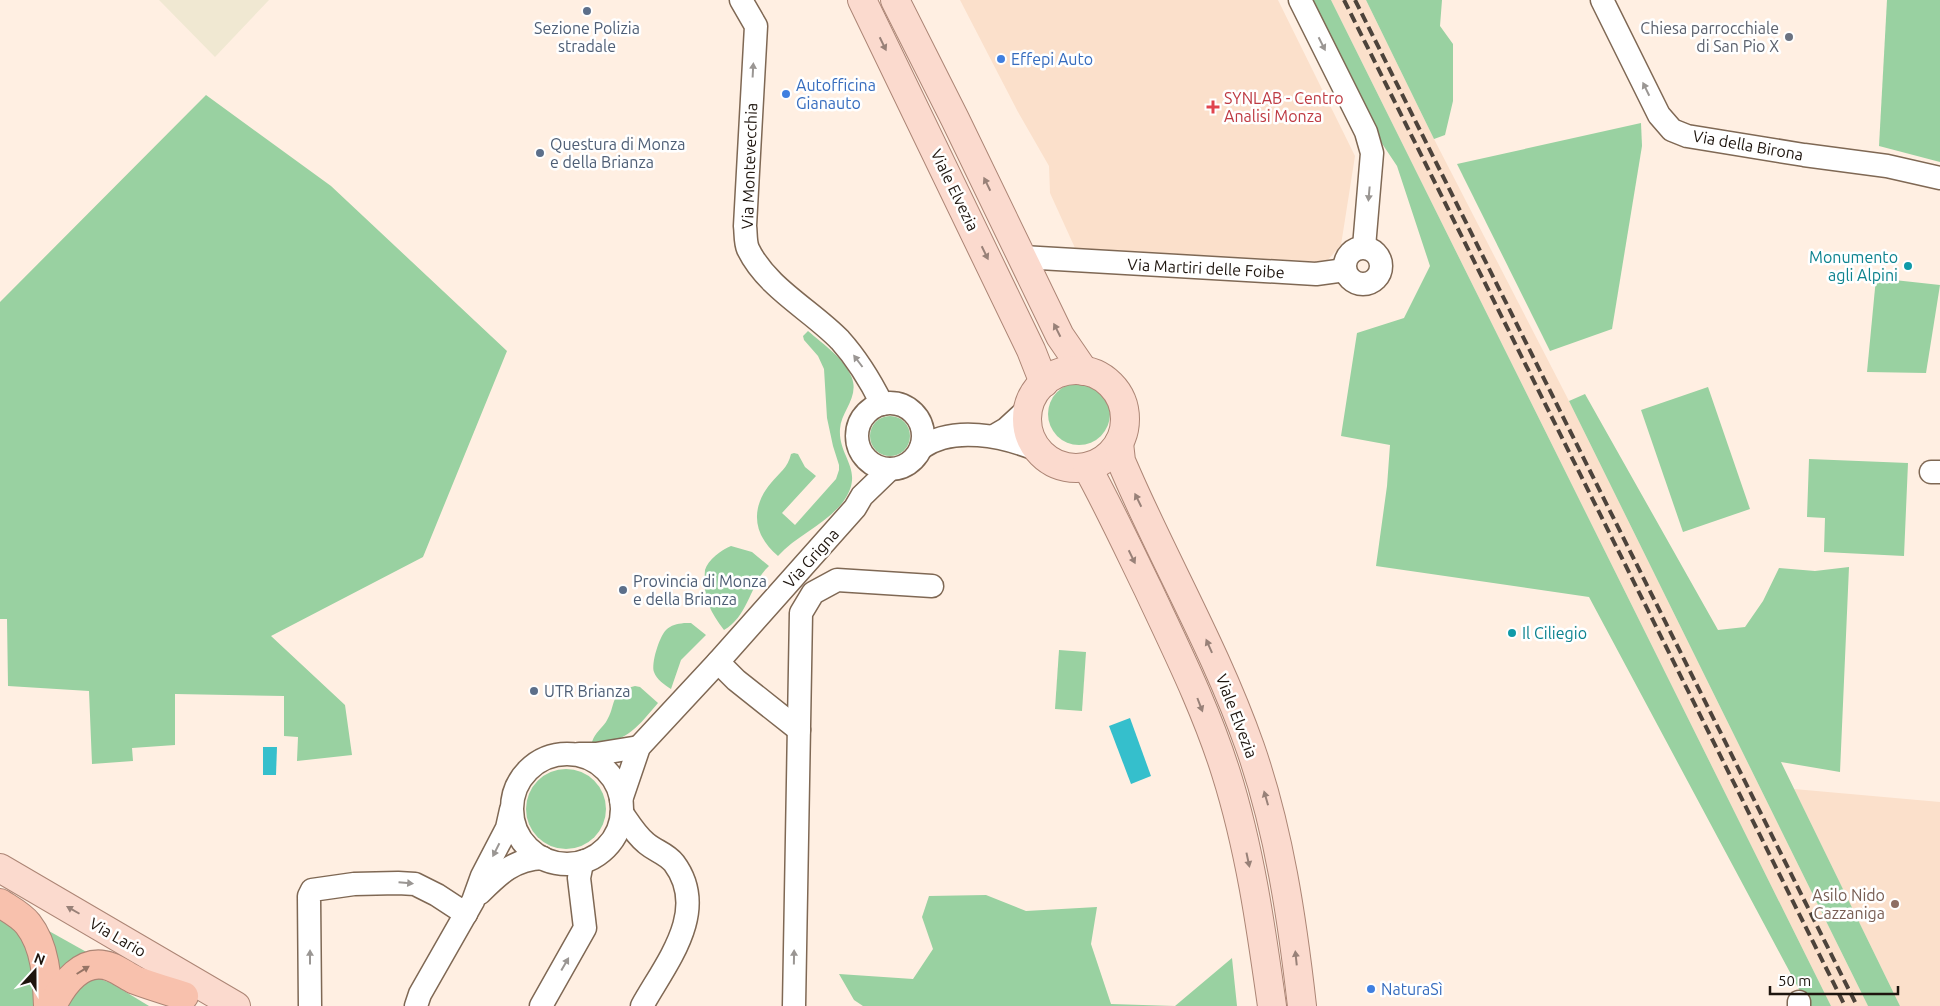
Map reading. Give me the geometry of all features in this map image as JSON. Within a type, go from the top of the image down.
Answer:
[{"type":"highway","points":[[0,903],[28,923],[36,938],[45,968],[48,1006]]},
{"type":"highway","points":[[52,1006],[59,991],[71,978],[91,965],[110,967],[134,979],[194,1003]]},
{"type":"main road","name":"Viale Elvezia","points":[[862,0],[1031,350],[1044,383]]},
{"type":"main road","name":"Viale Elvezia","points":[[895,0],[1060,336],[1084,371],[1099,376],[1112,386],[1120,398],[1125,413],[1124,429],[1119,443],[1121,461],[1191,607],[1222,677],[1249,746],[1274,828],[1295,947],[1302,1006]]},
{"type":"main road","points":[[1084,371],[1070,371],[1056,375],[1044,383],[1034,394],[1028,408],[1027,423],[1031,437],[1038,450],[1048,459],[1060,465],[1074,468],[1087,467],[1105,458],[1119,443]]},
{"type":"main road","name":"Viale Elvezia","points":[[1087,467],[1170,635],[1199,700],[1226,772],[1241,826],[1258,905],[1272,1006]]},
{"type":"main road","name":"Via Lario","points":[[0,868],[236,1006]]},
{"type":"main road","name":"Via Lario","points":[[0,889],[194,1003]]},
{"type":"street","name":"Via Montevecchia","points":[[741,0],[756,26],[745,226],[747,247],[758,265],[774,283],[838,338],[858,361],[882,404]]},
{"type":"street","points":[[1300,0],[1366,132],[1372,152],[1364,247]]},
{"type":"street","name":"Via della Birona","points":[[1602,0],[1659,116],[1672,130],[1688,136],[1887,166],[1940,178]]},
{"type":"street","points":[[1364,247],[1373,250],[1380,259],[1378,277],[1367,284],[1361,284],[1350,279],[1345,270],[1344,262],[1351,251],[1364,247]]},
{"type":"street","name":"Via Martiri delle Foibe","points":[[1022,257],[1316,274],[1345,270]]},
{"type":"street","points":[[1041,298],[1049,280],[1066,260]]},
{"type":"street","points":[[919,420],[923,439],[916,456],[909,463],[890,469],[875,466],[862,454],[858,444],[859,424],[864,414],[882,404],[893,403],[904,406],[919,420],[948,435]]},
{"type":"street","points":[[994,436],[1006,429],[1028,408]]},
{"type":"street","points":[[920,448],[937,438],[948,435],[994,436],[1038,450]]},
{"type":"street","name":"Via Grigna","points":[[862,496],[869,462]]},
{"type":"street","name":"Via Grigna","points":[[621,806],[638,746],[718,662],[855,508],[862,496],[890,469]]},
{"type":"street","points":[[794,1006],[801,613],[813,593],[837,580],[932,586]]},
{"type":"street","points":[[718,662],[736,680],[799,730]]},
{"type":"street","points":[[415,1002],[469,908],[482,876],[507,828],[518,784],[532,766],[552,756],[596,754],[638,746]]},
{"type":"street","points":[[573,754],[589,758],[604,769],[616,784],[621,806],[641,839],[670,859],[681,876],[688,892],[688,914],[685,927],[642,1006]]},
{"type":"street","points":[[512,805],[513,821],[520,838],[528,848],[543,858],[562,864],[575,863],[593,856],[636,851],[650,856],[681,876]]},
{"type":"street","points":[[541,1006],[585,928],[579,878],[582,863],[610,843],[616,834],[621,806]]},
{"type":"street","points":[[469,908],[504,870],[523,862],[543,858]]},
{"type":"street","points":[[310,1006],[309,896],[312,890],[354,884],[398,882],[416,884],[469,908]]},
{"type":"shaded area","points":[[159,0],[269,0],[215,57]]},
{"type":"shaded area","points":[[960,0],[1278,0],[1355,156],[1341,245],[1326,262],[1075,248],[1050,193],[1049,166],[1018,112]]},
{"type":"shaded area","points":[[1331,0],[1366,0],[1434,139],[1569,401],[1868,1006],[1831,1006]]},
{"type":"shaded area","name":"Asilo Nido Cazzaniga","points":[[1794,789],[1940,802],[1940,1006],[1900,1006]]},
{"type":"green space","points":[[1308,0],[1331,0],[1831,1006],[1808,1006],[1589,597],[1376,566],[1387,486],[1390,445],[1341,436],[1357,333],[1404,318],[1430,266],[1397,166],[1375,133]]},
{"type":"green space","points":[[1366,0],[1442,0],[1440,26],[1453,44],[1453,101],[1445,135],[1434,139]]},
{"type":"green space","points":[[1887,0],[1940,0],[1940,162],[1879,146]]},
{"type":"green space","points":[[206,95],[331,186],[507,351],[423,557],[271,636],[345,705],[352,755],[297,761],[298,737],[284,736],[284,696],[175,694],[175,745],[132,748],[133,761],[92,764],[89,691],[8,686],[7,619],[0,619],[0,302]]},
{"type":"green space","points":[[1641,123],[1642,146],[1612,329],[1550,351],[1457,164]]},
{"type":"green space","points":[[1876,278],[1940,285],[1926,373],[1867,372]]},
{"type":"green space","points":[[808,331],[839,358],[852,378],[854,385],[852,398],[841,422],[840,439],[852,472],[852,481],[843,502],[836,510],[778,556],[770,548],[759,531],[757,512],[764,493],[785,467],[791,454],[798,454],[805,467],[816,476],[782,513],[795,525],[836,479],[839,470],[827,418],[824,369],[818,356],[804,340],[803,336]]},
{"type":"green space","points":[[1079,383],[1091,385],[1101,392],[1108,402],[1110,414],[1108,426],[1101,436],[1091,443],[1079,445],[1067,443],[1057,436],[1050,426],[1048,414],[1050,402],[1057,392],[1067,385]]},
{"type":"green space","points":[[1708,387],[1750,509],[1683,532],[1641,410]]},
{"type":"green space","points":[[1585,394],[1718,630],[1745,627],[1763,601],[1779,568],[1815,571],[1849,567],[1840,772],[1781,762],[1900,1006],[1868,1006],[1569,401]]},
{"type":"green space","points":[[886,416],[894,416],[901,419],[907,425],[910,436],[907,447],[901,453],[894,456],[886,456],[879,453],[873,447],[870,440],[870,432],[873,425],[879,419]]},
{"type":"green space","points":[[1809,459],[1908,463],[1904,556],[1824,552],[1825,518],[1807,517]]},
{"type":"green space","points":[[731,546],[752,552],[769,566],[757,581],[739,616],[724,630],[710,609],[705,588],[705,570],[715,556]]},
{"type":"green space","points":[[691,623],[706,635],[681,660],[671,689],[655,675],[653,668],[655,657],[663,633],[672,626]]},
{"type":"green space","points":[[1059,650],[1086,652],[1082,711],[1055,709]]},
{"type":"green space","points":[[635,686],[640,687],[658,703],[637,726],[623,737],[604,742],[592,742],[606,722],[617,696],[626,689]]},
{"type":"green space","points":[[566,769],[581,772],[594,781],[603,794],[606,809],[603,824],[594,837],[581,846],[566,849],[551,846],[538,837],[529,824],[526,809],[529,794],[538,781],[551,772]]},
{"type":"green space","points":[[986,895],[1026,911],[1097,907],[1091,944],[1111,1004],[1175,1006],[863,1006],[854,1000],[839,974],[913,979],[933,949],[922,917],[929,896]]},
{"type":"green space","points":[[0,913],[16,924],[34,958],[35,1006],[0,1006]]},
{"type":"green space","points":[[40,926],[90,954],[60,977]]},
{"type":"green space","points":[[1232,958],[1237,1006],[1175,1006]]},
{"type":"green space","points":[[97,978],[111,983],[149,1006],[66,1006],[82,982]]},
{"type":"water","points":[[1130,718],[1151,776],[1131,784],[1109,726]]},
{"type":"water","points":[[263,747],[277,747],[276,775],[263,775]]},
{"type":"railway","points":[[1344,0],[1845,1006]]},
{"type":"railway","points":[[1355,0],[1857,1006]]},
{"type":"place","name":"Sezione Polizia stradale","points":[[587,11]]},
{"type":"place","name":"Chiesa parrocchiale di San Pio X","points":[[1789,37]]},
{"type":"place","name":"Effepi Auto","points":[[1001,59]]},
{"type":"place","name":"Autofficina Gianauto","points":[[786,94]]},
{"type":"place","name":"SYNLAB - Centro Analisi Monza","points":[[1213,107]]},
{"type":"place","name":"Questura di Monza e della Brianza","points":[[540,153]]},
{"type":"place","name":"Monumento agli Alpini","points":[[1908,266]]},
{"type":"place","name":"Provincia di Monza e della Brianza","points":[[623,590]]},
{"type":"place","name":"Il Ciliegio","points":[[1512,633]]},
{"type":"place","name":"UTR Brianza","points":[[534,691]]},
{"type":"place","name":"Asilo Nido Cazzaniga","points":[[1895,904]]},
{"type":"place","name":"NaturaSì","points":[[1371,989]]}]
